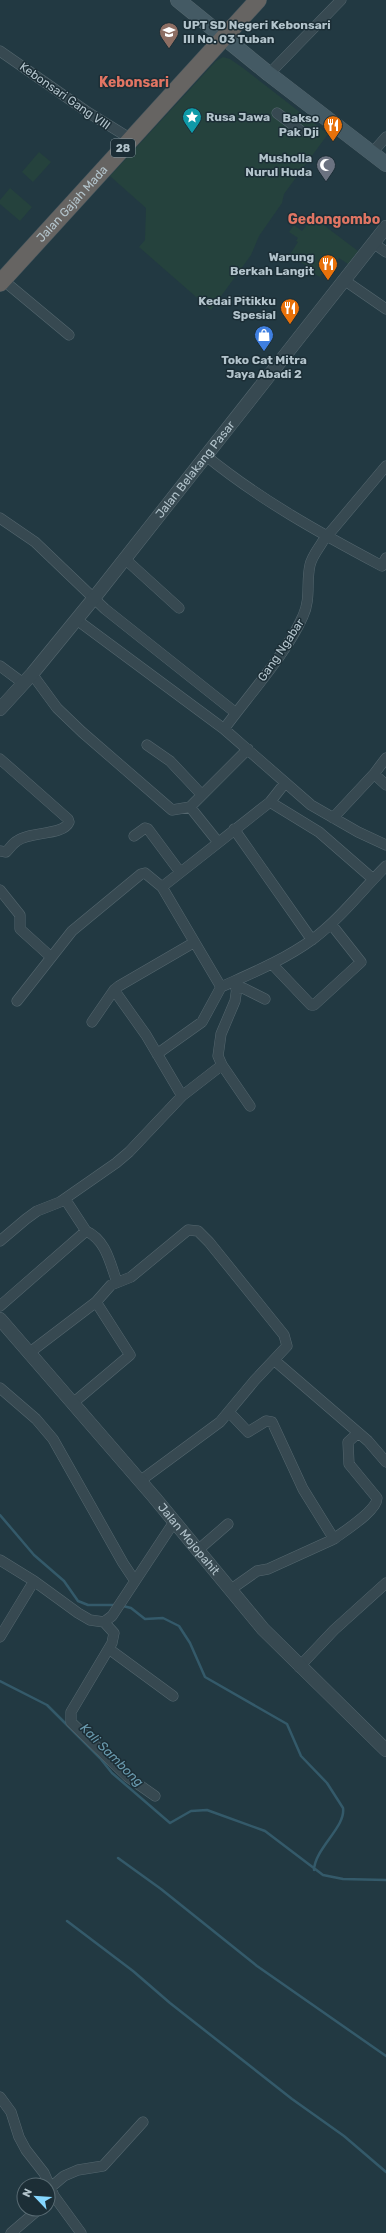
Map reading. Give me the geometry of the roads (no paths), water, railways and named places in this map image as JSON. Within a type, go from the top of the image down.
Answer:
[{"type":"highway","name":"28","points":[[225,36],[258,0]]},
{"type":"highway","name":"Jalan Gajah Mada","points":[[1,281],[225,36]]},
{"type":"main road","points":[[178,0],[225,36],[269,74],[386,164]]},
{"type":"street","points":[[269,74],[341,0]]},
{"type":"street","name":"Kebonsari Gang VIII","points":[[0,51],[83,110],[131,139]]},
{"type":"street","points":[[277,113],[301,131]]},
{"type":"street","points":[[372,153],[386,137]]},
{"type":"street","name":"Jalan Belakang Pasar","points":[[0,709],[77,620],[205,455],[386,227]]},
{"type":"street","points":[[373,244],[386,252]]},
{"type":"street","points":[[344,280],[386,309]]},
{"type":"street","points":[[1,281],[69,335]]},
{"type":"street","points":[[205,455],[270,503],[327,536],[385,564]]},
{"type":"street","name":"Gang Ngabar","points":[[224,729],[279,655],[304,615],[310,591],[310,564],[327,536],[386,466]]},
{"type":"street","points":[[0,518],[49,554],[110,613],[236,713]]},
{"type":"street","points":[[125,559],[179,608]]},
{"type":"street","points":[[77,620],[224,729],[311,805],[332,818],[386,845]]},
{"type":"street","points":[[0,666],[27,679],[57,708],[167,806],[175,811],[190,807],[248,750]]},
{"type":"street","points":[[146,745],[170,761],[202,795]]},
{"type":"street","points":[[332,818],[374,774],[386,758]]},
{"type":"street","points":[[0,759],[68,819],[69,822],[62,829],[28,836],[16,841],[6,852],[0,851]]},
{"type":"street","points":[[374,774],[386,785]]},
{"type":"street","points":[[162,887],[270,802],[285,783]]},
{"type":"street","points":[[270,802],[319,832],[373,879]]},
{"type":"street","points":[[190,807],[218,842]]},
{"type":"street","points":[[134,836],[145,828],[148,829],[180,872]]},
{"type":"street","points":[[234,829],[312,940]]},
{"type":"street","points":[[220,987],[237,984],[312,940],[331,924],[386,866]]},
{"type":"street","points":[[17,1001],[78,925],[141,874],[146,873],[162,887],[193,943],[220,987]]},
{"type":"street","points":[[0,890],[21,917],[20,929],[51,957]]},
{"type":"street","points":[[272,964],[311,1005],[314,1005],[361,962],[331,924]]},
{"type":"street","points":[[92,1022],[114,990],[119,986],[193,943]]},
{"type":"street","points":[[237,984],[265,999]]},
{"type":"street","points":[[237,984],[235,1000],[218,1045],[218,1056],[222,1065],[250,1106]]},
{"type":"street","points":[[156,1054],[202,1022],[220,987]]},
{"type":"street","points":[[114,990],[182,1096]]},
{"type":"street","points":[[0,1241],[26,1218],[65,1199],[129,1152],[182,1096],[222,1065]]},
{"type":"street","points":[[65,1199],[86,1231],[95,1235],[101,1241],[117,1282]]},
{"type":"street","points":[[29,1353],[96,1302],[111,1285],[131,1277],[188,1230],[198,1231],[284,1334],[287,1346],[255,1380],[220,1422],[140,1481]]},
{"type":"street","points":[[0,1306],[86,1231]]},
{"type":"street","points":[[73,1403],[130,1355],[96,1302]]},
{"type":"street","name":"Jalan Mojopahit","points":[[0,1319],[140,1481],[263,1629],[299,1667],[386,1750]]},
{"type":"street","points":[[274,1360],[374,1447],[386,1462]]},
{"type":"street","points":[[0,1388],[36,1419],[53,1439],[123,1563],[135,1581]]},
{"type":"street","points":[[229,1412],[248,1432],[266,1421],[272,1422],[303,1489],[334,1539]]},
{"type":"street","points":[[230,1590],[257,1571],[268,1569],[334,1539],[372,1509],[377,1503],[377,1498],[349,1464],[348,1442],[358,1433]]},
{"type":"street","points":[[0,1560],[34,1581],[90,1620],[108,1619],[174,1522]]},
{"type":"street","points":[[198,1550],[228,1524]]},
{"type":"street","points":[[0,1637],[34,1581]]},
{"type":"street","points":[[299,1667],[334,1630],[386,1583]]},
{"type":"street","points":[[108,1619],[114,1634],[109,1649],[71,1712],[71,1722],[128,1777],[155,1796]]},
{"type":"street","points":[[109,1649],[173,1696]]},
{"type":"street","points":[[0,2098],[11,2112],[19,2137],[26,2150],[44,2173],[45,2177]]},
{"type":"street","points":[[56,2187],[64,2176],[78,2170],[103,2166],[143,2122]]},
{"type":"street","points":[[56,2200],[81,2233]]},
{"type":"street","points":[[11,2233],[30,2217]]},
{"type":"waterway","points":[[0,1515],[34,1555],[64,1581],[78,1601],[88,1605],[116,1605]]},
{"type":"waterway","points":[[123,1606],[131,1608],[145,1619],[163,1618],[179,1626],[190,1643],[205,1677],[287,1724],[301,1756],[327,1783],[343,1808],[343,1815],[340,1823],[319,1854],[314,1870]]},
{"type":"waterway","name":"Kali Sambong","points":[[0,1681],[47,1705],[100,1758],[112,1773],[170,1823],[191,1811],[207,1810],[265,1831],[323,1875],[343,1879],[386,1880]]},
{"type":"waterway","points":[[118,1858],[161,1889],[257,1966],[386,2056]]},
{"type":"waterway","points":[[67,1921],[133,1971],[170,2003],[292,2099],[344,2136],[386,2172]]},
{"type":"place","name":"UPT SD Negeri Kebonsari III No. 03 Tuban","points":[[169,49]]},
{"type":"place","name":"Rusa Jawa","points":[[192,134]]},
{"type":"place","name":"Bakso Pak Dji","points":[[333,142]]},
{"type":"place","name":"Musholla Nurul Huda","points":[[326,182]]},
{"type":"place","name":"Warung Berkah Langit","points":[[328,281]]},
{"type":"place","name":"Kedai Pitikku Spesial","points":[[290,325]]},
{"type":"place","name":"Toko Cat Mitra Jaya Abadi 2","points":[[264,352]]},
{"type":"district","name":"Kebonsari","points":[[134,82]]},
{"type":"district","name":"Gedongombo","points":[[334,219]]}]
